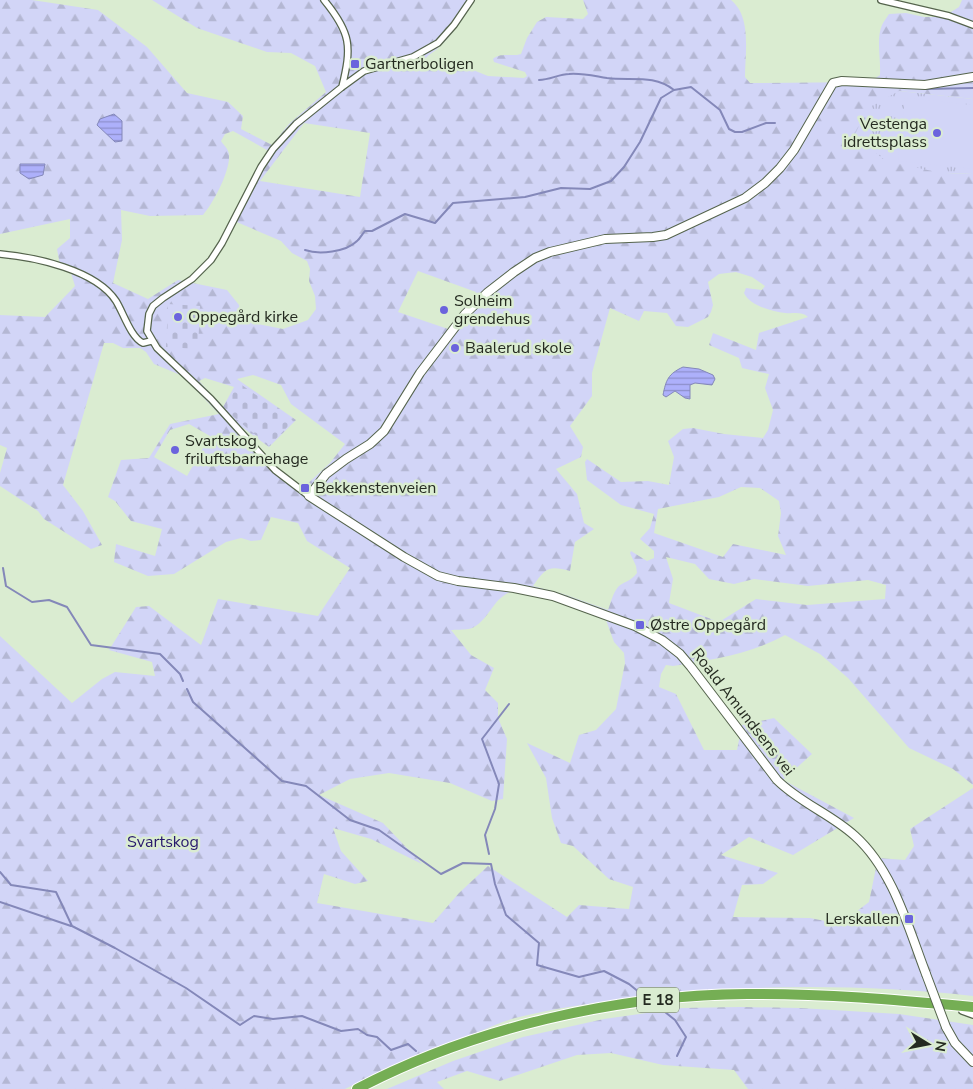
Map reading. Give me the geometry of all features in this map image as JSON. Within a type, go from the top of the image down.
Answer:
[{"type":"highway","name":"E 18","points":[[357,1089],[430,1056],[489,1036],[545,1020],[641,1002],[708,996],[789,994],[973,1007]]},
{"type":"highway","name":"E 18","points":[[368,1089],[441,1057],[490,1041],[565,1021],[642,1007],[710,1001],[799,999],[973,1013]]},
{"type":"main road","points":[[309,496],[326,474],[370,444],[384,431],[420,373],[465,314],[487,293],[526,264],[542,254],[605,239],[653,237],[666,234],[745,198],[765,183],[787,160],[799,144],[833,83],[842,81],[925,85],[973,76]]},
{"type":"main road","name":"Roald Amundsens vei","points":[[309,496],[404,557],[438,576],[553,596],[635,626],[669,644],[698,676],[777,780],[793,795],[855,836],[870,853],[882,870],[895,895],[946,1027],[954,1043],[973,1062]]},
{"type":"street","points":[[324,0],[336,15],[348,42],[349,50],[342,87]]},
{"type":"street","points":[[151,341],[147,324],[153,306],[192,279],[211,260],[222,243],[261,166],[273,149],[296,124],[342,87],[370,68],[404,61],[429,49],[445,36],[471,0]]},
{"type":"street","points":[[881,0],[949,16],[973,25]]},
{"type":"street","name":"Roald Amundsens vei","points":[[0,254],[21,256],[66,268],[99,282],[117,302],[136,338],[143,343],[151,341],[156,348],[211,399],[274,470],[309,496]]},
{"type":"green space","name":"Svartskog","points":[[0,0],[32,0],[98,10],[147,47],[187,93],[228,102],[243,116],[241,129],[272,145],[289,124],[326,92],[315,66],[291,53],[267,52],[197,28],[152,0],[475,0],[449,37],[426,57],[424,66],[430,68],[439,63],[454,70],[468,68],[488,76],[524,78],[527,76],[525,72],[494,62],[493,59],[503,55],[521,54],[527,38],[537,22],[546,17],[583,19],[588,14],[583,0],[731,0],[738,7],[745,26],[745,77],[750,83],[870,82],[880,75],[879,36],[882,25],[889,14],[906,13],[924,17],[943,17],[959,7],[962,0],[973,0],[973,99],[899,91],[946,174],[973,173],[973,785],[953,769],[909,748],[848,678],[820,654],[785,635],[745,652],[673,666],[666,665],[661,674],[659,687],[676,694],[704,750],[737,750],[742,725],[774,718],[812,754],[783,780],[854,818],[793,855],[749,837],[721,855],[778,873],[763,884],[742,885],[733,917],[810,918],[840,924],[869,902],[878,858],[905,860],[914,846],[910,829],[973,788],[973,996],[890,989],[805,987],[679,993],[592,1003],[515,1018],[440,1046],[345,1089],[0,1089],[0,636],[72,703],[102,679],[115,672],[155,676],[152,662],[109,650],[136,607],[149,606],[201,645],[218,599],[318,616],[350,568],[307,541],[298,523],[271,517],[261,540],[251,541],[241,538],[226,542],[174,574],[148,576],[114,562],[116,544],[155,556],[162,529],[131,521],[115,501],[108,497],[121,460],[149,458],[170,424],[219,414],[183,376],[154,364],[146,352],[140,348],[123,348],[113,343],[104,343],[63,485],[83,511],[102,545],[91,549],[44,519],[38,511],[0,486],[0,473],[7,448],[0,445],[0,315],[45,317],[75,286],[71,273],[61,270],[57,249],[70,238],[70,219],[0,234]],"holes":[[[304,123],[370,133],[360,197],[260,181]],[[233,131],[267,150],[266,156],[232,220],[281,241],[292,253],[307,261],[310,269],[309,281],[315,296],[316,309],[308,320],[283,329],[242,321],[239,305],[227,290],[178,280],[148,299],[113,283],[122,240],[121,210],[150,216],[203,215],[217,194],[228,165],[228,151],[221,141],[225,134]],[[418,271],[476,292],[448,329],[398,312]],[[736,272],[752,277],[765,286],[762,290],[746,288],[744,293],[756,305],[785,313],[800,313],[808,317],[759,333],[756,350],[713,333],[709,345],[739,358],[742,368],[769,374],[765,388],[773,410],[768,430],[763,438],[724,434],[693,428],[683,429],[668,441],[674,457],[669,485],[648,481],[621,482],[587,459],[585,462],[587,480],[621,505],[654,514],[650,528],[640,539],[654,551],[654,558],[647,561],[631,551],[637,573],[632,579],[618,587],[608,610],[563,594],[533,586],[544,572],[552,568],[570,571],[575,542],[594,529],[584,523],[577,494],[556,469],[581,457],[583,447],[570,426],[592,396],[592,373],[610,308],[639,321],[644,311],[667,313],[676,326],[688,327],[708,317],[711,312],[713,305],[708,282],[719,274]],[[253,375],[281,385],[291,404],[345,444],[330,463],[304,487],[278,470],[235,422],[269,447],[296,420],[237,379]],[[205,378],[234,387],[223,407],[199,381]],[[189,424],[210,436],[187,476],[154,457],[170,430]],[[741,487],[760,488],[779,501],[781,513],[778,536],[786,555],[733,544],[723,557],[654,533],[658,509],[719,497]],[[666,557],[695,564],[709,579],[734,584],[754,579],[808,586],[868,580],[886,585],[885,599],[807,605],[756,599],[719,622],[669,603],[673,579]],[[510,592],[545,598],[606,620],[614,642],[624,653],[625,663],[616,709],[596,730],[579,735],[570,763],[527,743],[546,778],[552,818],[561,843],[573,846],[609,879],[633,887],[629,909],[579,905],[567,917],[488,866],[459,893],[433,923],[317,903],[324,874],[355,884],[368,881],[341,851],[333,828],[371,839],[422,864],[383,823],[319,795],[350,779],[389,773],[450,783],[492,801],[503,799],[507,739],[498,718],[498,703],[485,690],[494,668],[471,655],[451,630],[472,628],[484,619],[499,600]]]},
{"type":"green space","points":[[899,91],[973,99],[973,173],[946,174],[886,161],[854,136],[868,108]]},
{"type":"green space","name":"Vestenga idrettsplass","points":[[905,98],[973,105],[973,169],[898,161]]},
{"type":"green space","points":[[168,304],[200,306],[198,349],[166,347]]},
{"type":"green space","points":[[239,383],[293,421],[269,446],[224,409]]},
{"type":"green space","points":[[682,1008],[800,1008],[899,1014],[973,1025],[973,1089],[748,1089],[734,1070],[663,1065],[611,1053],[577,1055],[500,1081],[467,1071],[437,1082],[444,1089],[387,1089],[453,1061],[523,1037],[604,1019]]},
{"type":"water","points":[[114,114],[122,121],[122,141],[115,142],[97,125],[100,119]]},
{"type":"water","points":[[20,164],[45,164],[43,175],[29,179],[20,173]]},
{"type":"water","points":[[683,367],[699,369],[713,375],[715,379],[712,385],[695,383],[690,385],[690,399],[675,391],[666,397],[663,395],[668,378]]},
{"type":"waterway","points":[[539,80],[565,74],[579,74],[616,79],[650,80],[666,85],[674,90]]},
{"type":"waterway","points":[[305,250],[311,252],[332,252],[346,248],[358,240],[365,231],[372,231],[405,214],[435,223],[453,203],[525,197],[561,188],[590,189],[611,181],[624,167],[640,142],[661,98],[674,90],[691,87],[720,110],[729,129],[735,132],[742,132],[766,123],[775,123]]},
{"type":"waterway","points":[[926,89],[973,88]]},
{"type":"waterway","points":[[3,568],[6,586],[32,602],[49,600],[67,607],[91,645],[160,654],[180,674],[183,681]]},
{"type":"waterway","points":[[187,689],[193,702],[282,781],[306,786],[350,820],[379,830],[441,874],[463,863],[491,864],[495,884],[506,915],[539,943],[537,965],[579,977],[604,971],[629,984],[645,997]]},
{"type":"waterway","points":[[489,854],[485,835],[495,809],[499,784],[482,739],[509,704]]},
{"type":"waterway","points":[[0,872],[11,885],[56,892],[72,926],[186,988],[240,1025],[254,1016],[273,1019],[302,1016],[341,1031],[358,1029],[367,1035],[377,1037],[391,1050],[408,1044],[416,1051]]},
{"type":"waterway","points":[[0,902],[71,926]]},
{"type":"waterway","points":[[660,1008],[675,1020],[686,1037],[677,1056]]},
{"type":"place","name":"Gartnerboligen","points":[[355,64]]},
{"type":"place","name":"Vestenga idrettsplass","points":[[937,133]]},
{"type":"place","name":"Solheim grendehus","points":[[444,310]]},
{"type":"place","name":"Oppegård kirke","points":[[178,317]]},
{"type":"place","name":"Baalerud skole","points":[[455,348]]},
{"type":"place","name":"Svartskog friluftsbarnehage","points":[[175,450]]},
{"type":"place","name":"Bekkenstenveien","points":[[305,488]]},
{"type":"place","name":"Østre Oppegård","points":[[640,625]]},
{"type":"place","name":"Lerskallen","points":[[909,919]]}]
